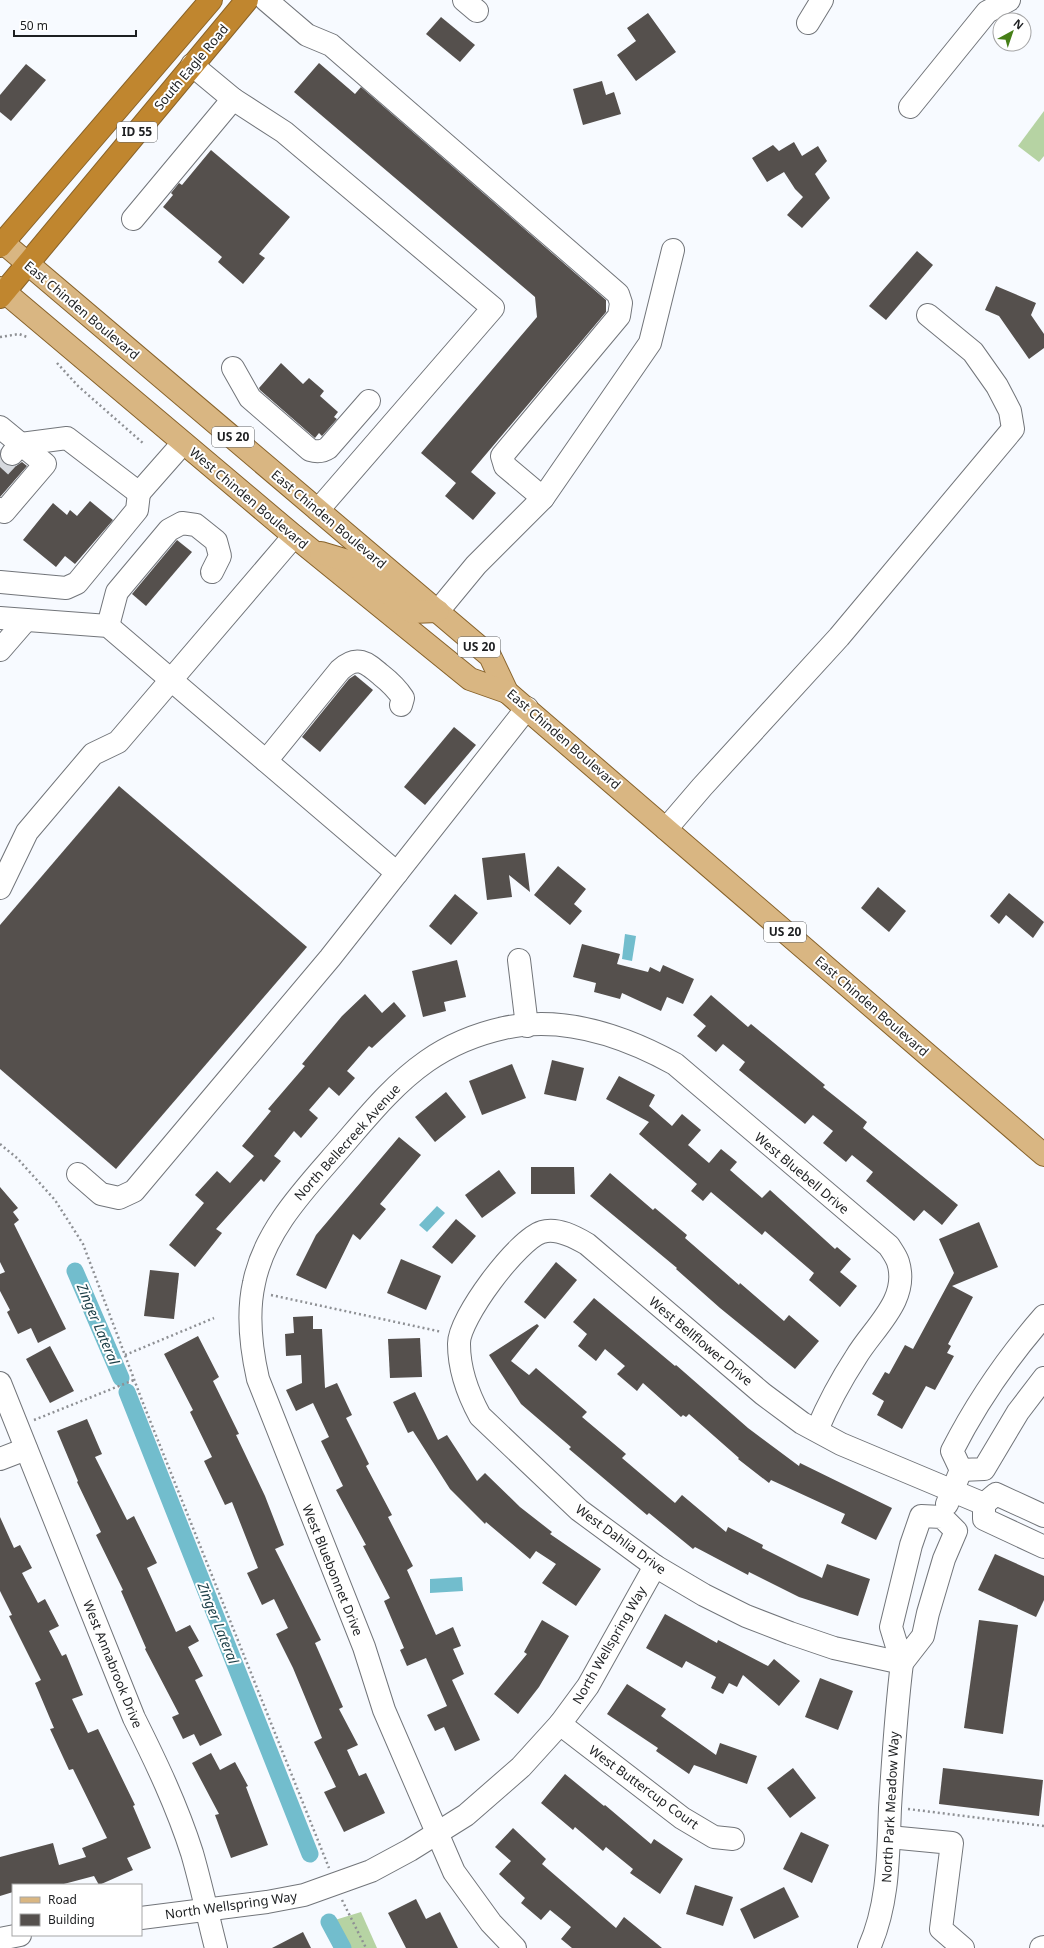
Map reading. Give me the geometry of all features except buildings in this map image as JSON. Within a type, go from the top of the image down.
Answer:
[{"type":"highway","name":"ID 55","points":[[1,243],[211,0]]},
{"type":"highway","name":"South Eagle Road","points":[[27,264],[247,0]]},
{"type":"highway","name":"ID 55","points":[[1,292],[27,264]]},
{"type":"main road","name":"East Chinden Boulevard","points":[[1,243],[64,293],[490,656],[507,692],[1044,1155]]},
{"type":"main road","name":"West Chinden Boulevard","points":[[1,292],[302,543],[470,679],[507,692]]},
{"type":"main road","points":[[302,543],[351,562],[412,612],[438,611]]},
{"type":"street","points":[[266,0],[307,35],[331,44],[618,294],[621,303],[618,316],[502,456],[505,466],[543,498]]},
{"type":"street","points":[[808,23],[822,0]]},
{"type":"street","points":[[910,107],[986,12],[1009,0]]},
{"type":"street","points":[[192,65],[233,99],[284,132],[492,308],[318,510]]},
{"type":"street","points":[[133,219],[233,99]]},
{"type":"street","points":[[438,611],[476,566],[543,498],[607,408],[650,343],[673,250]]},
{"type":"street","points":[[666,829],[702,787],[839,636],[1012,429],[1010,411],[997,386],[974,352],[928,315]]},
{"type":"street","points":[[233,368],[250,398],[310,450],[316,452],[323,451],[328,448],[369,401]]},
{"type":"street","points":[[0,509],[4,512],[45,464],[16,449],[1,431]]},
{"type":"street","points":[[16,449],[67,438],[139,493]]},
{"type":"street","points":[[0,582],[66,588],[78,583],[137,510],[139,493],[182,443]]},
{"type":"street","points":[[108,626],[117,592],[168,530],[182,523],[196,525],[216,541],[220,556],[212,572]]},
{"type":"street","points":[[0,888],[31,827],[93,754],[118,742],[171,680],[302,543]]},
{"type":"street","points":[[0,618],[108,626],[397,873]]},
{"type":"street","points":[[0,650],[26,620]]},
{"type":"street","points":[[266,762],[340,670],[352,662],[366,663],[395,687],[403,698],[401,705]]},
{"type":"street","points":[[78,1174],[102,1194],[119,1198],[134,1191],[330,958],[527,708]]},
{"type":"street","points":[[519,960],[527,1026]]},
{"type":"street","name":"North Bellecreek Avenue","points":[[261,1299],[254,1283],[256,1274],[277,1227],[292,1204],[393,1088],[427,1061],[445,1049],[485,1033],[506,1028],[527,1026]]},
{"type":"street","name":"West Bluebell Drive","points":[[527,1026],[567,1027],[606,1034],[643,1047],[675,1064],[889,1246],[898,1262],[900,1282],[895,1301],[857,1355],[831,1398],[817,1430]]},
{"type":"street","name":"West Bellflower Drive","points":[[476,1301],[523,1244],[542,1232],[568,1233],[587,1244],[762,1394],[802,1423],[841,1444],[984,1504]]},
{"type":"street","name":"West Bluebonnet Drive","points":[[261,1299],[250,1329],[254,1360],[264,1397],[364,1647],[384,1710],[454,1872],[491,1923],[515,1948]]},
{"type":"street","name":"West Dahlia Drive","points":[[476,1301],[467,1317],[459,1343],[464,1381],[471,1399],[480,1416],[579,1510],[655,1566],[704,1595],[746,1616],[834,1648],[902,1663]]},
{"type":"street","points":[[902,1663],[923,1636],[928,1613],[944,1559],[956,1530],[942,1517],[961,1470],[952,1451],[965,1424],[1020,1343],[1044,1316]]},
{"type":"street","points":[[961,1470],[984,1469],[1018,1412],[1044,1378]]},
{"type":"street","name":"West Annabrook Drive","points":[[0,1383],[134,1718],[160,1771],[180,1819],[192,1854],[216,1948]]},
{"type":"street","points":[[0,1459],[26,1448]]},
{"type":"street","points":[[1044,1516],[996,1494],[984,1504],[984,1519],[1044,1547]]},
{"type":"street","name":"North Park Meadow Way","points":[[869,1948],[876,1934],[885,1898],[895,1720],[902,1663],[891,1627],[911,1545],[921,1516],[942,1517]]},
{"type":"street","name":"North Wellspring Way","points":[[142,1918],[267,1902],[304,1895],[371,1871],[466,1815],[522,1767],[560,1724],[588,1686],[655,1566]]},
{"type":"street","name":"West Buttercup Court","points":[[560,1724],[682,1818],[714,1837],[734,1839]]},
{"type":"street","points":[[889,1837],[952,1843],[941,1929],[963,1948]]},
{"type":"street","points":[[0,1939],[15,1936]]},
{"type":"path","points":[[0,337],[19,334],[34,339]]},
{"type":"path","points":[[52,357],[78,386],[144,444]]},
{"type":"path","points":[[0,1144],[17,1158],[56,1200],[83,1244],[134,1380],[328,1867]]},
{"type":"path","points":[[261,1299],[447,1333]]},
{"type":"path","points":[[125,1356],[214,1318]]},
{"type":"path","points":[[31,1421],[134,1380]]},
{"type":"path","points":[[905,1808],[1044,1826]]},
{"type":"path","points":[[341,1897],[366,1948]]},
{"type":"green space","points":[[1044,111],[1044,156],[1039,162],[1018,146]]},
{"type":"green space","points":[[361,1912],[377,1948],[336,1948],[325,1923]]},
{"type":"water","points":[[625,934],[636,936],[632,961],[622,959]]},
{"type":"water","points":[[437,1206],[445,1213],[427,1232],[419,1225]]},
{"type":"water","points":[[462,1577],[463,1591],[430,1593],[430,1579]]},
{"type":"waterway","name":"Zinger Lateral","points":[[75,1271],[121,1378]]},
{"type":"waterway","name":"Zinger Lateral","points":[[127,1392],[310,1854]]},
{"type":"waterway","name":"Zinger Lateral","points":[[329,1922],[343,1948]]},
{"type":"tunnel","points":[[0,467],[12,454]]}]
